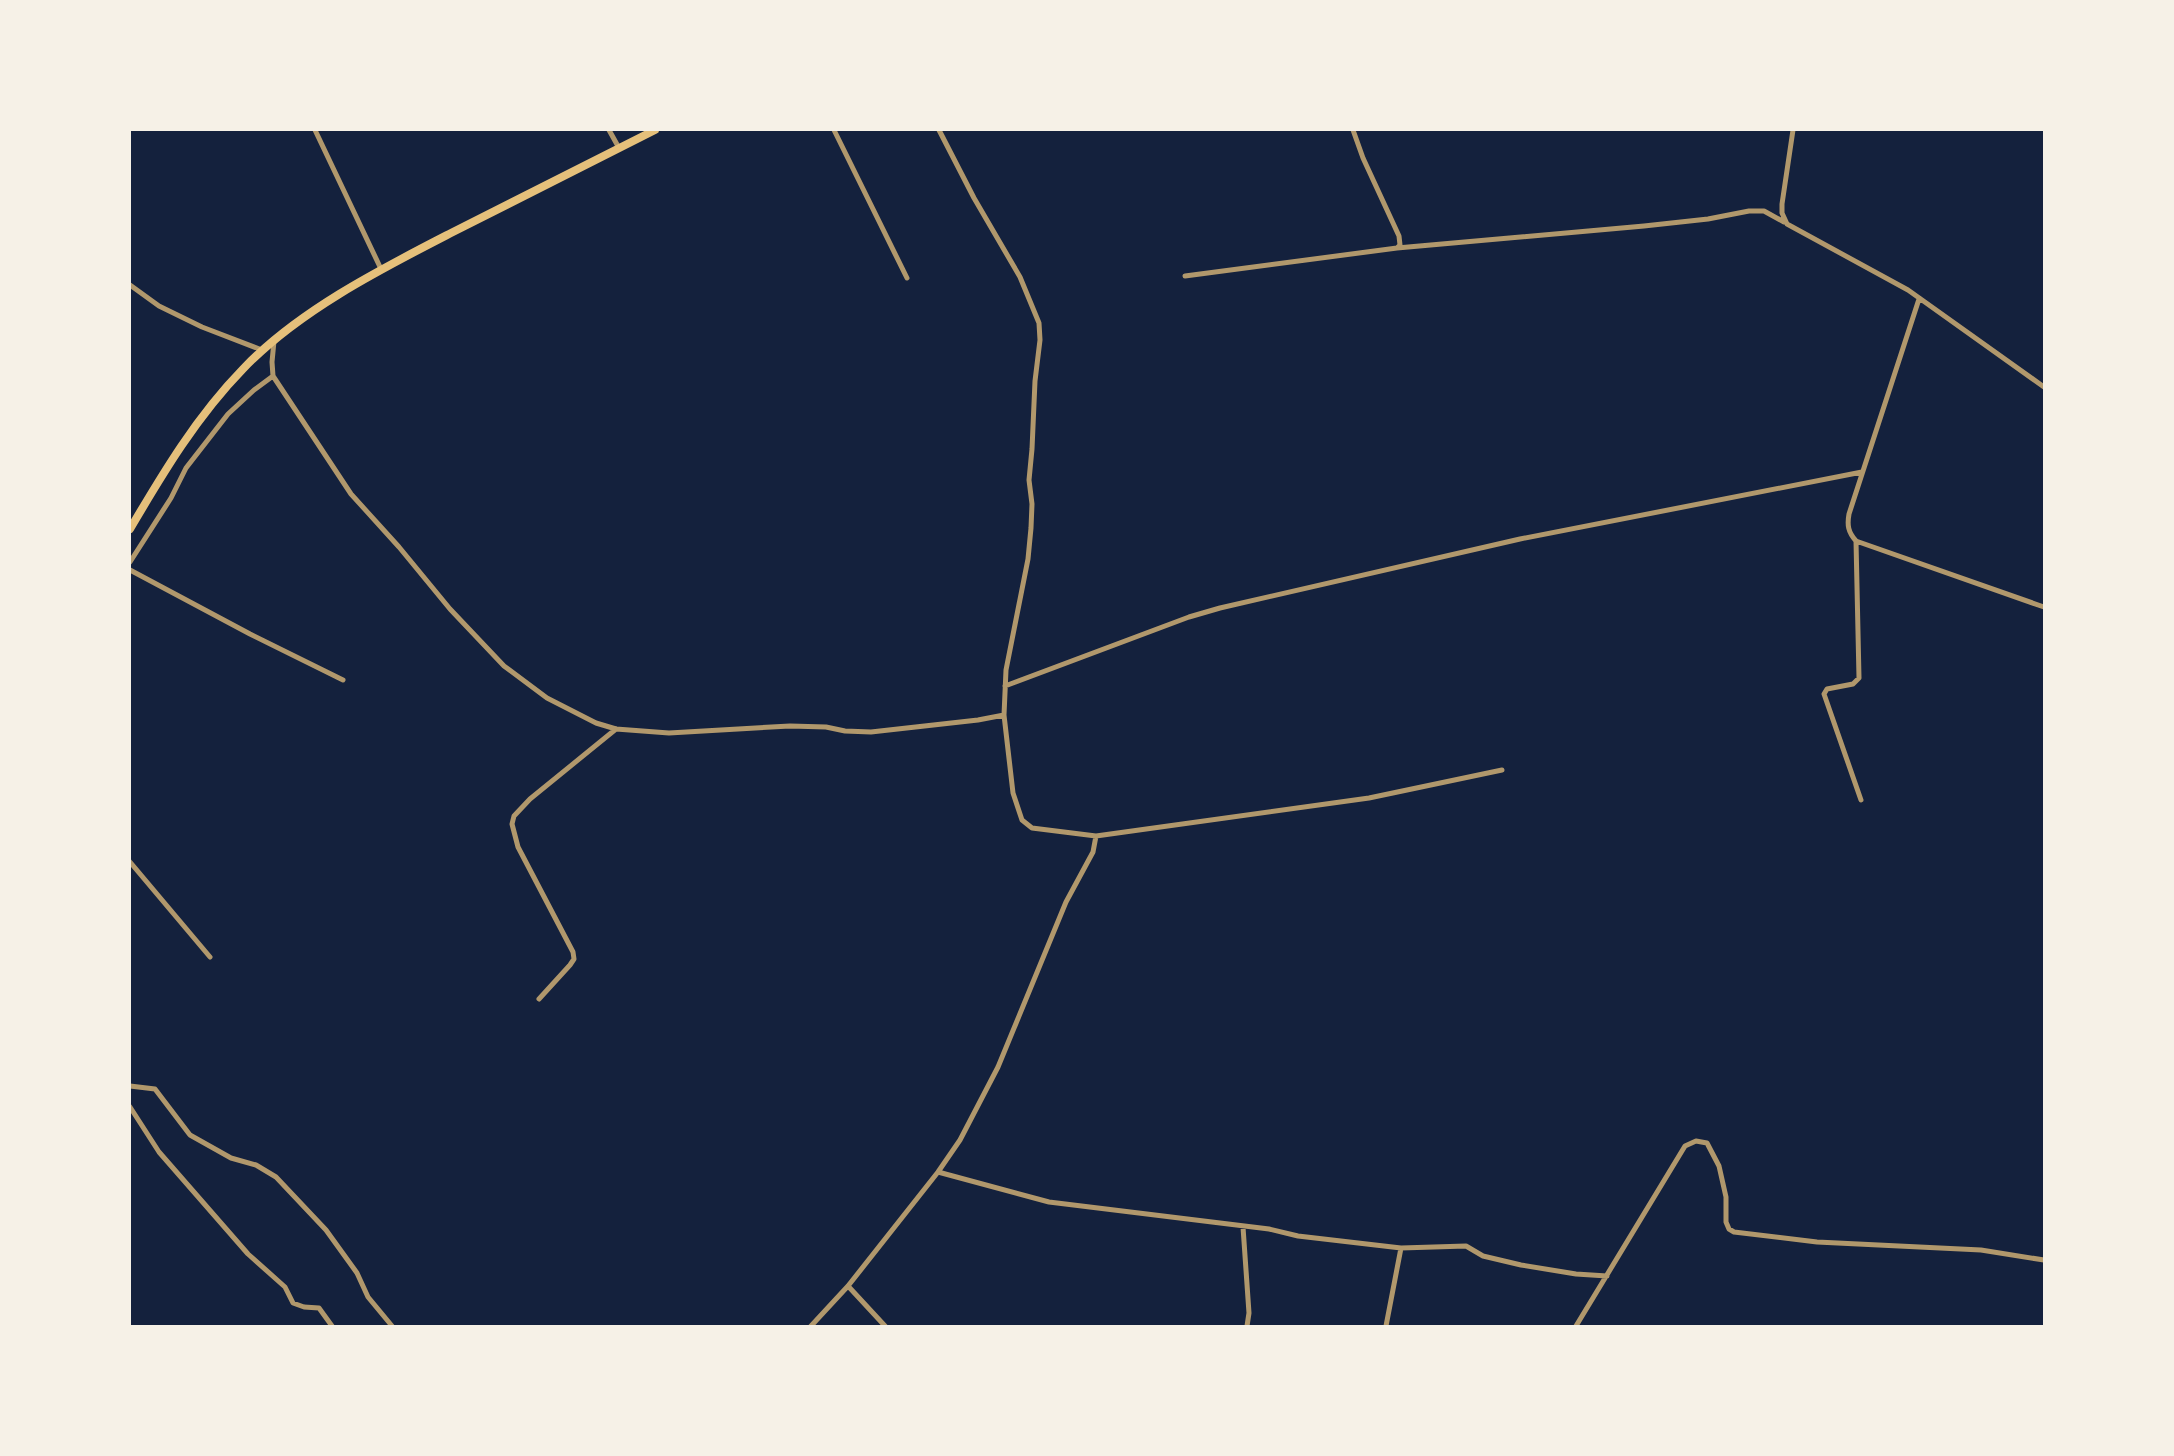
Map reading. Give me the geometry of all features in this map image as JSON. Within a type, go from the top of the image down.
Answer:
[{"type":"main road","points":[[130,529],[169,461],[242,369],[299,321],[381,269],[655,130]]},
{"type":"street","points":[[315,130],[381,269]]},
{"type":"street","points":[[608,130],[619,148]]},
{"type":"street","points":[[834,130],[907,278]]},
{"type":"street","points":[[939,130],[974,198],[1020,277],[1039,323],[1029,480],[1031,528],[1028,559],[1006,670],[1004,715],[1013,793],[1022,820],[1032,828],[1096,836],[1356,800],[1502,770]]},
{"type":"street","points":[[1353,130],[1399,236],[1401,242],[1397,248]]},
{"type":"street","points":[[1787,224],[1782,213],[1782,204],[1793,130]]},
{"type":"street","points":[[1185,276],[1397,248],[1644,226],[1764,211],[1908,290],[2045,387]]},
{"type":"street","points":[[130,285],[159,306],[202,327],[262,350]]},
{"type":"street","points":[[1919,299],[1862,472],[1848,523],[1851,536],[1856,541],[2045,607]]},
{"type":"street","points":[[274,341],[274,376],[351,494],[496,658],[547,698],[616,730],[669,733],[790,726],[871,732],[1004,715]]},
{"type":"street","points":[[130,562],[195,457],[228,414],[274,376]]},
{"type":"street","points":[[1005,687],[1189,617],[1220,608],[1520,539],[1862,472]]},
{"type":"street","points":[[1856,541],[1859,678],[1853,684],[1827,689],[1824,694],[1861,800]]},
{"type":"street","points":[[130,570],[343,680]]},
{"type":"street","points":[[539,999],[574,958],[518,847],[512,824],[514,816],[530,799],[616,730]]},
{"type":"street","points":[[811,1326],[848,1286],[960,1140],[998,1067],[1066,902],[1093,852],[1096,836]]},
{"type":"street","points":[[130,862],[210,957]]},
{"type":"street","points":[[130,1086],[155,1088],[190,1135],[231,1158],[256,1166],[276,1177],[326,1230],[357,1273],[368,1297],[391,1326]]},
{"type":"street","points":[[130,1107],[159,1152],[248,1254],[285,1287],[293,1303],[319,1308],[332,1326]]},
{"type":"street","points":[[1576,1326],[1685,1146],[1696,1141],[1707,1143],[1719,1166],[1726,1197],[1726,1222],[1734,1232],[1829,1243],[1981,1250],[2045,1260]]},
{"type":"street","points":[[938,1172],[1049,1202],[1401,1248],[1466,1246],[1483,1256],[1521,1265],[1607,1276]]},
{"type":"street","points":[[1242,1227],[1249,1313],[1247,1326]]},
{"type":"street","points":[[1386,1326],[1401,1248]]},
{"type":"street","points":[[848,1286],[886,1326]]}]
